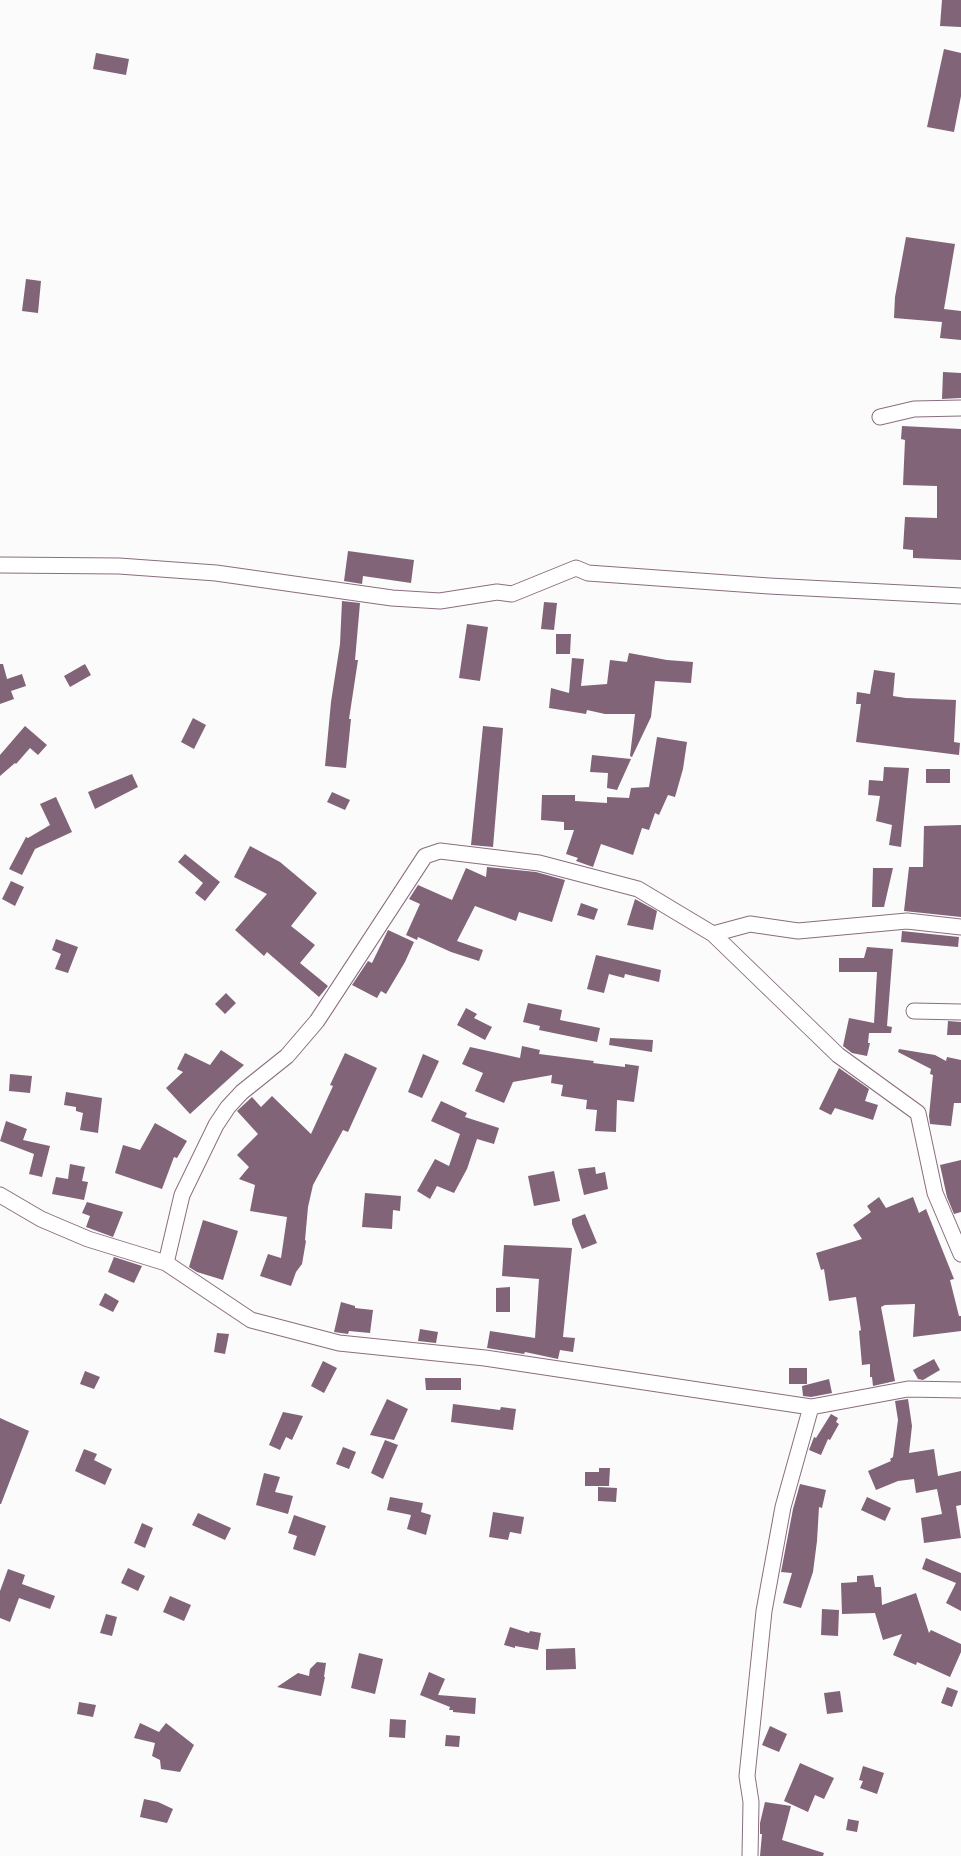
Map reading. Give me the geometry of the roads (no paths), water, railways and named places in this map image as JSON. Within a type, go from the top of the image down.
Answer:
[{"type":"street","points":[[880,417],[914,410],[961,408]]},
{"type":"street","points":[[0,565],[119,566],[216,573],[392,598],[440,600],[497,592],[512,594],[576,568],[588,573],[961,596]]},
{"type":"street","points":[[166,1263],[182,1195],[216,1125],[242,1092],[287,1056],[317,1021],[425,856],[440,851],[539,863],[638,889],[713,934],[838,1055],[918,1113],[934,1193],[961,1254]]},
{"type":"street","points":[[713,934],[750,924],[798,931],[907,921],[961,927]]},
{"type":"street","points":[[914,1011],[961,1012]]},
{"type":"street","points":[[0,1195],[41,1219],[88,1239],[166,1263],[251,1320],[339,1343],[485,1358],[811,1407],[908,1389],[961,1390]]},
{"type":"street","points":[[750,1856],[751,1802],[747,1776],[764,1611],[783,1507],[811,1407]]}]
